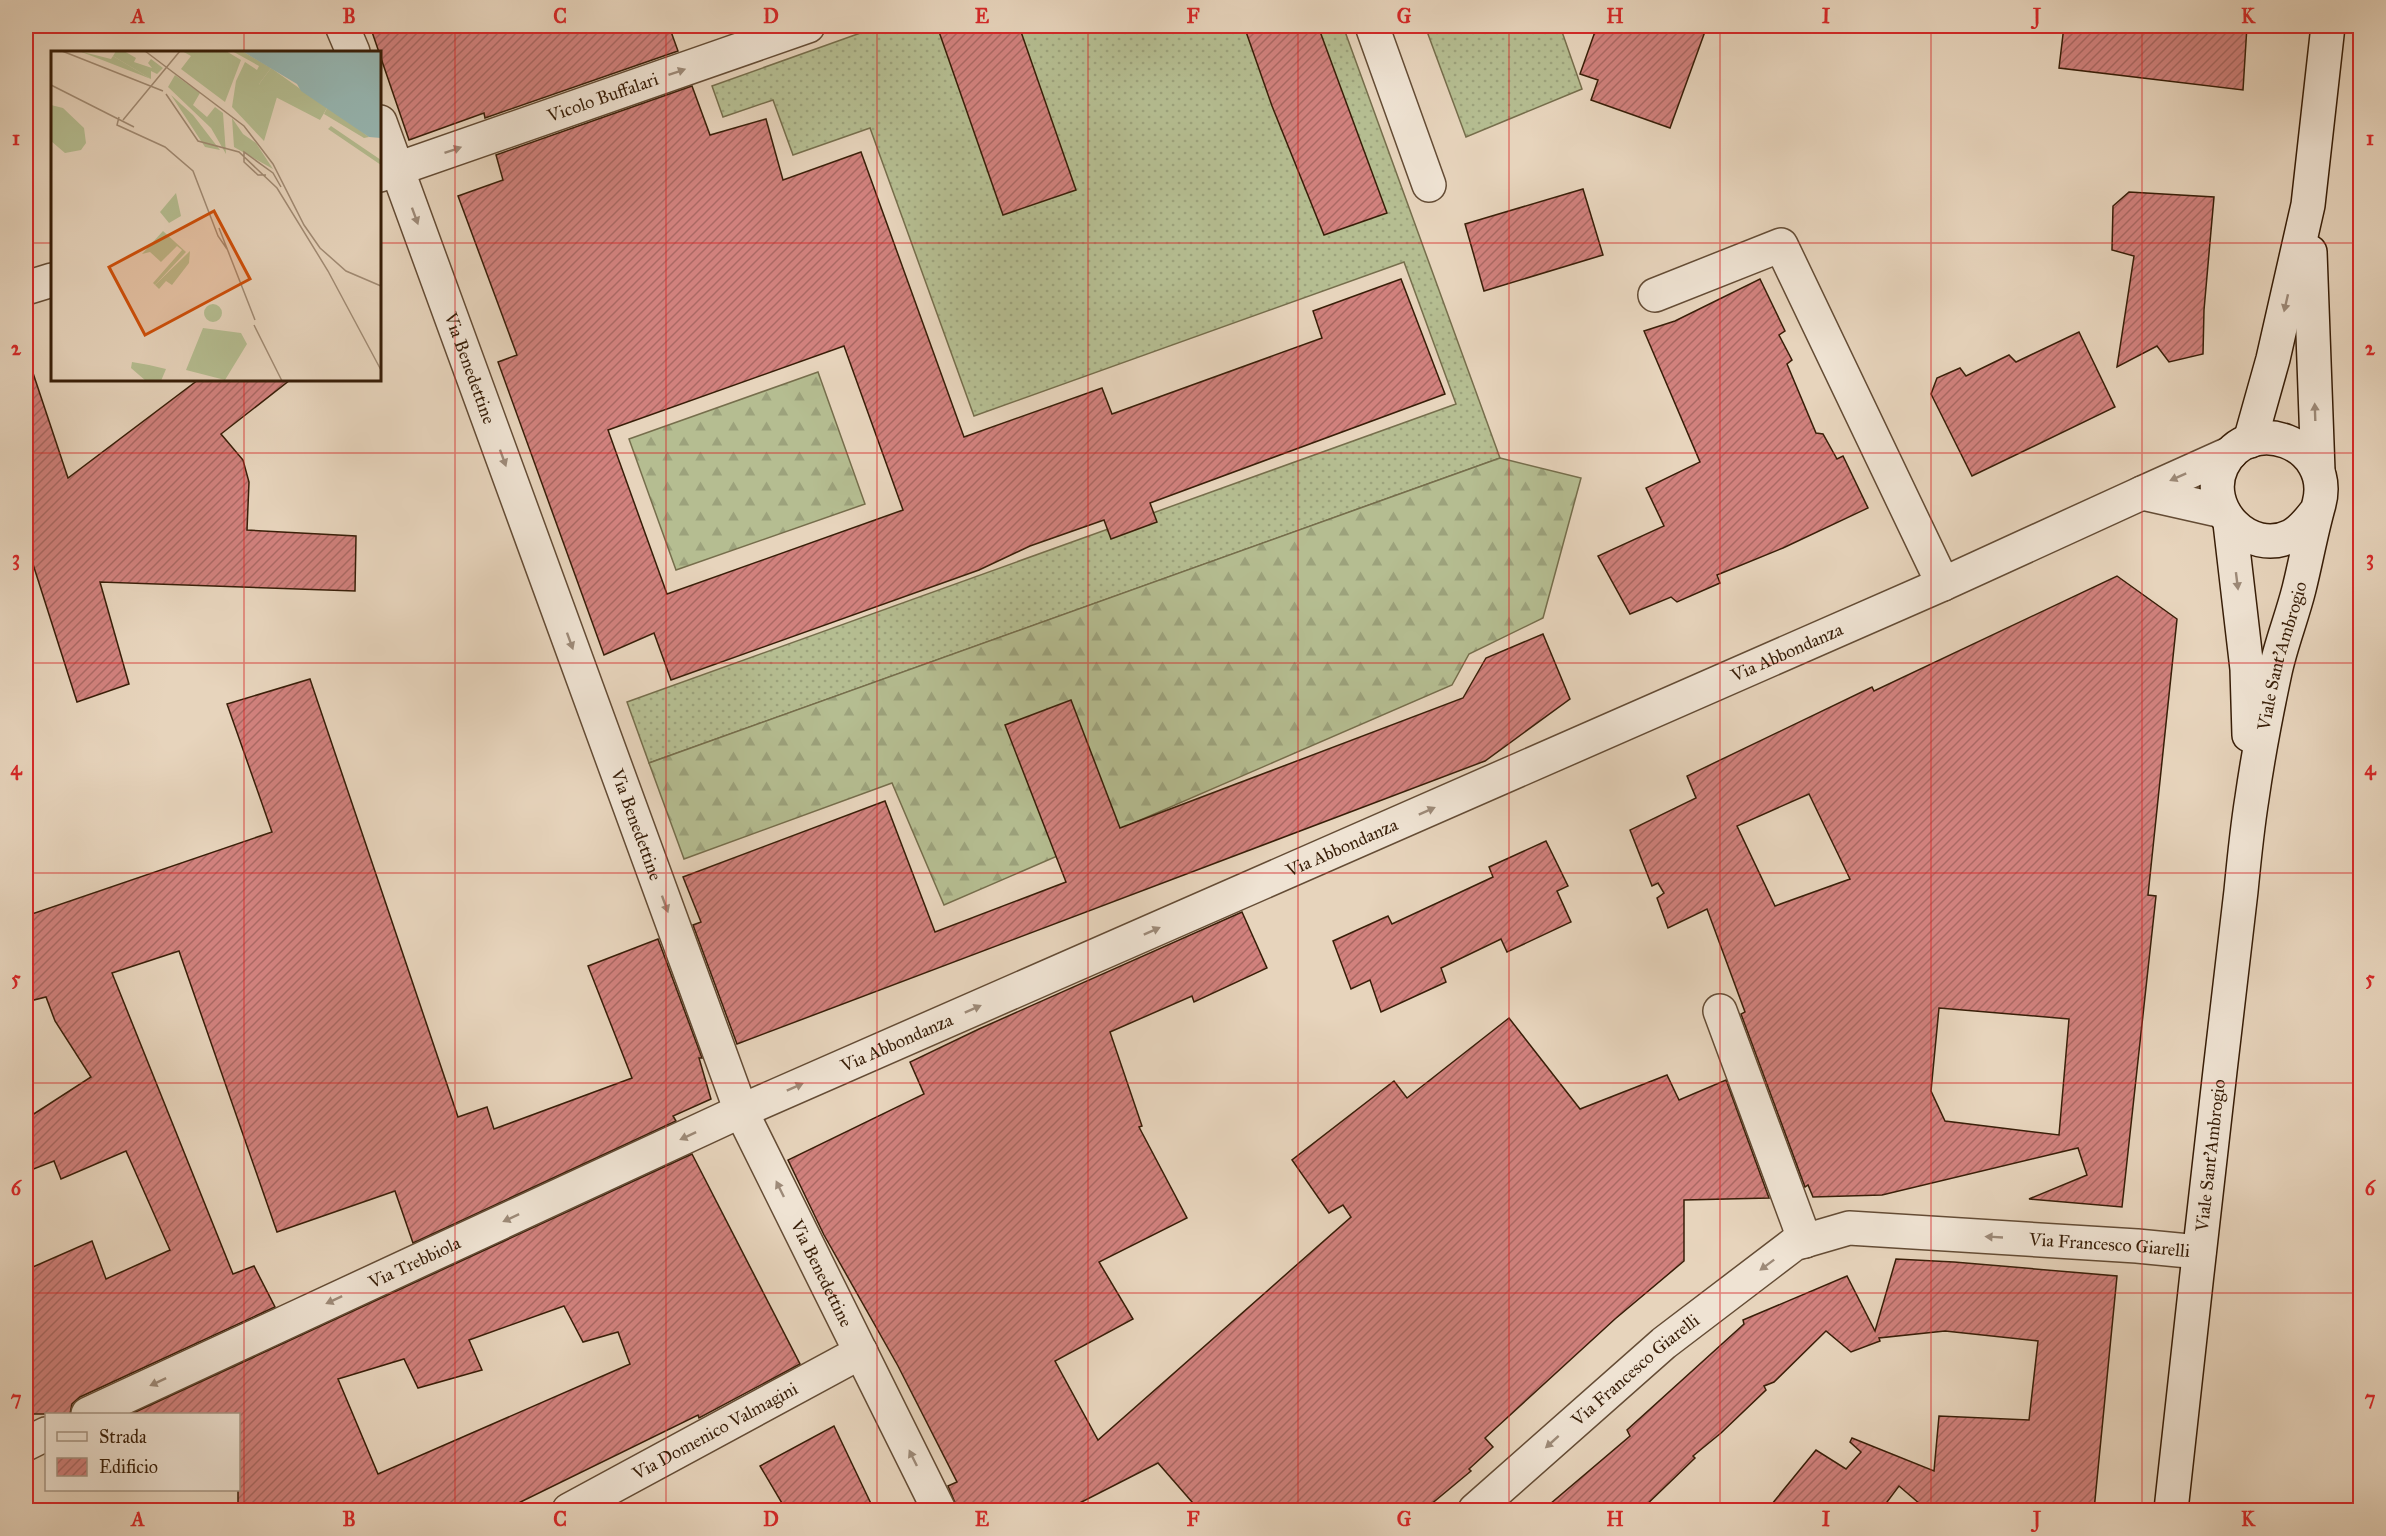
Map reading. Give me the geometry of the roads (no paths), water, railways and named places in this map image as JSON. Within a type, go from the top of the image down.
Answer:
[{"type":"street","points":[[342,26],[353,51]]},
{"type":"street","name":"Vicolo Buffalari","points":[[389,172],[808,26]]},
{"type":"street","points":[[1372,26],[1429,185]]},
{"type":"street","name":"Viale Sant'Ambrogio","points":[[2251,800],[2247,669],[2226,517],[2218,496],[2218,481],[2222,466],[2240,447],[2273,359],[2308,205],[2328,26]]},
{"type":"street","name":"Via Benedettine","points":[[381,128],[389,172],[741,1111],[939,1510]]},
{"type":"street","name":"Viale Sant'Ambrogio","points":[[2171,1510],[2251,800],[2275,671],[2299,588],[2321,492],[2318,471],[2308,205]]},
{"type":"street","points":[[1655,295],[1781,245],[1943,584]]},
{"type":"street","points":[[26,288],[51,280]]},
{"type":"street","points":[[2240,447],[2266,437],[2282,439],[2297,445],[2309,456],[2318,471]]},
{"type":"street","name":"Via Abbondanza","points":[[741,1111],[1943,584],[2240,447]]},
{"type":"street","points":[[2142,493],[2226,517],[2241,532],[2256,539],[2273,541],[2290,536],[2305,526],[2315,513]]},
{"type":"street","points":[[1720,1011],[1805,1241]]},
{"type":"street","name":"Via Trebbiola","points":[[90,1413],[741,1111]]},
{"type":"street","name":"Via Francesco Giarelli","points":[[1475,1510],[1664,1343],[1794,1244],[1849,1228],[2137,1245],[2199,1252]]},
{"type":"street","name":"Via Domenico Valmagini","points":[[569,1510],[861,1352]]},
{"type":"street","points":[[26,1444],[45,1434]]}]
